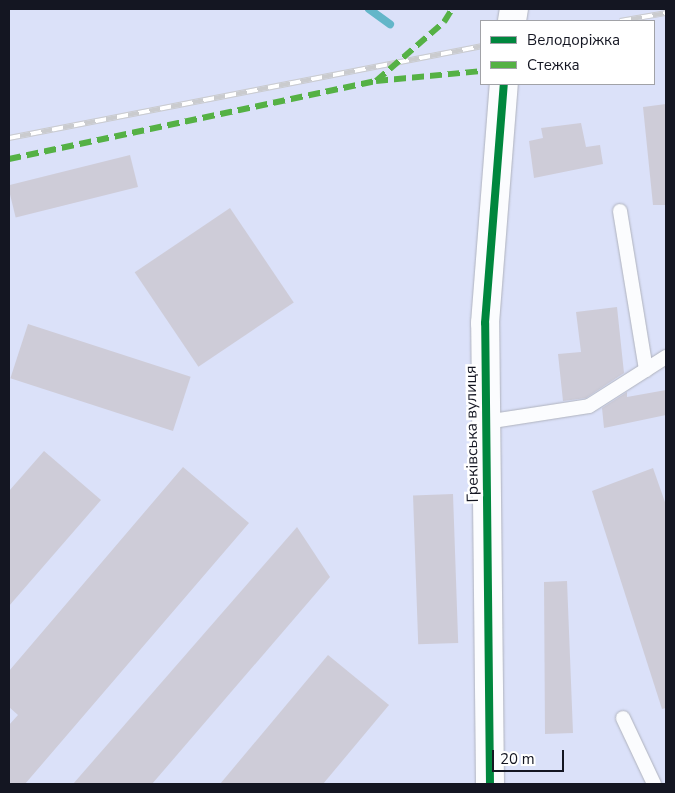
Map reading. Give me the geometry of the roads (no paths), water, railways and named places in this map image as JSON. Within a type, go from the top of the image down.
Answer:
[{"type":"street","name":"Греківська вулиця","points":[[490,784],[485,323],[504,85]]},
{"type":"lane","points":[[620,211],[646,370]]},
{"type":"lane","points":[[486,422],[589,406],[666,357]]},
{"type":"lane","points":[[622,718],[654,784]]},
{"type":"waterway","points":[[369,9],[390,24]]},
{"type":"railway","points":[[626,20],[666,13]]},
{"type":"railway","points":[[9,138],[480,46]]}]
